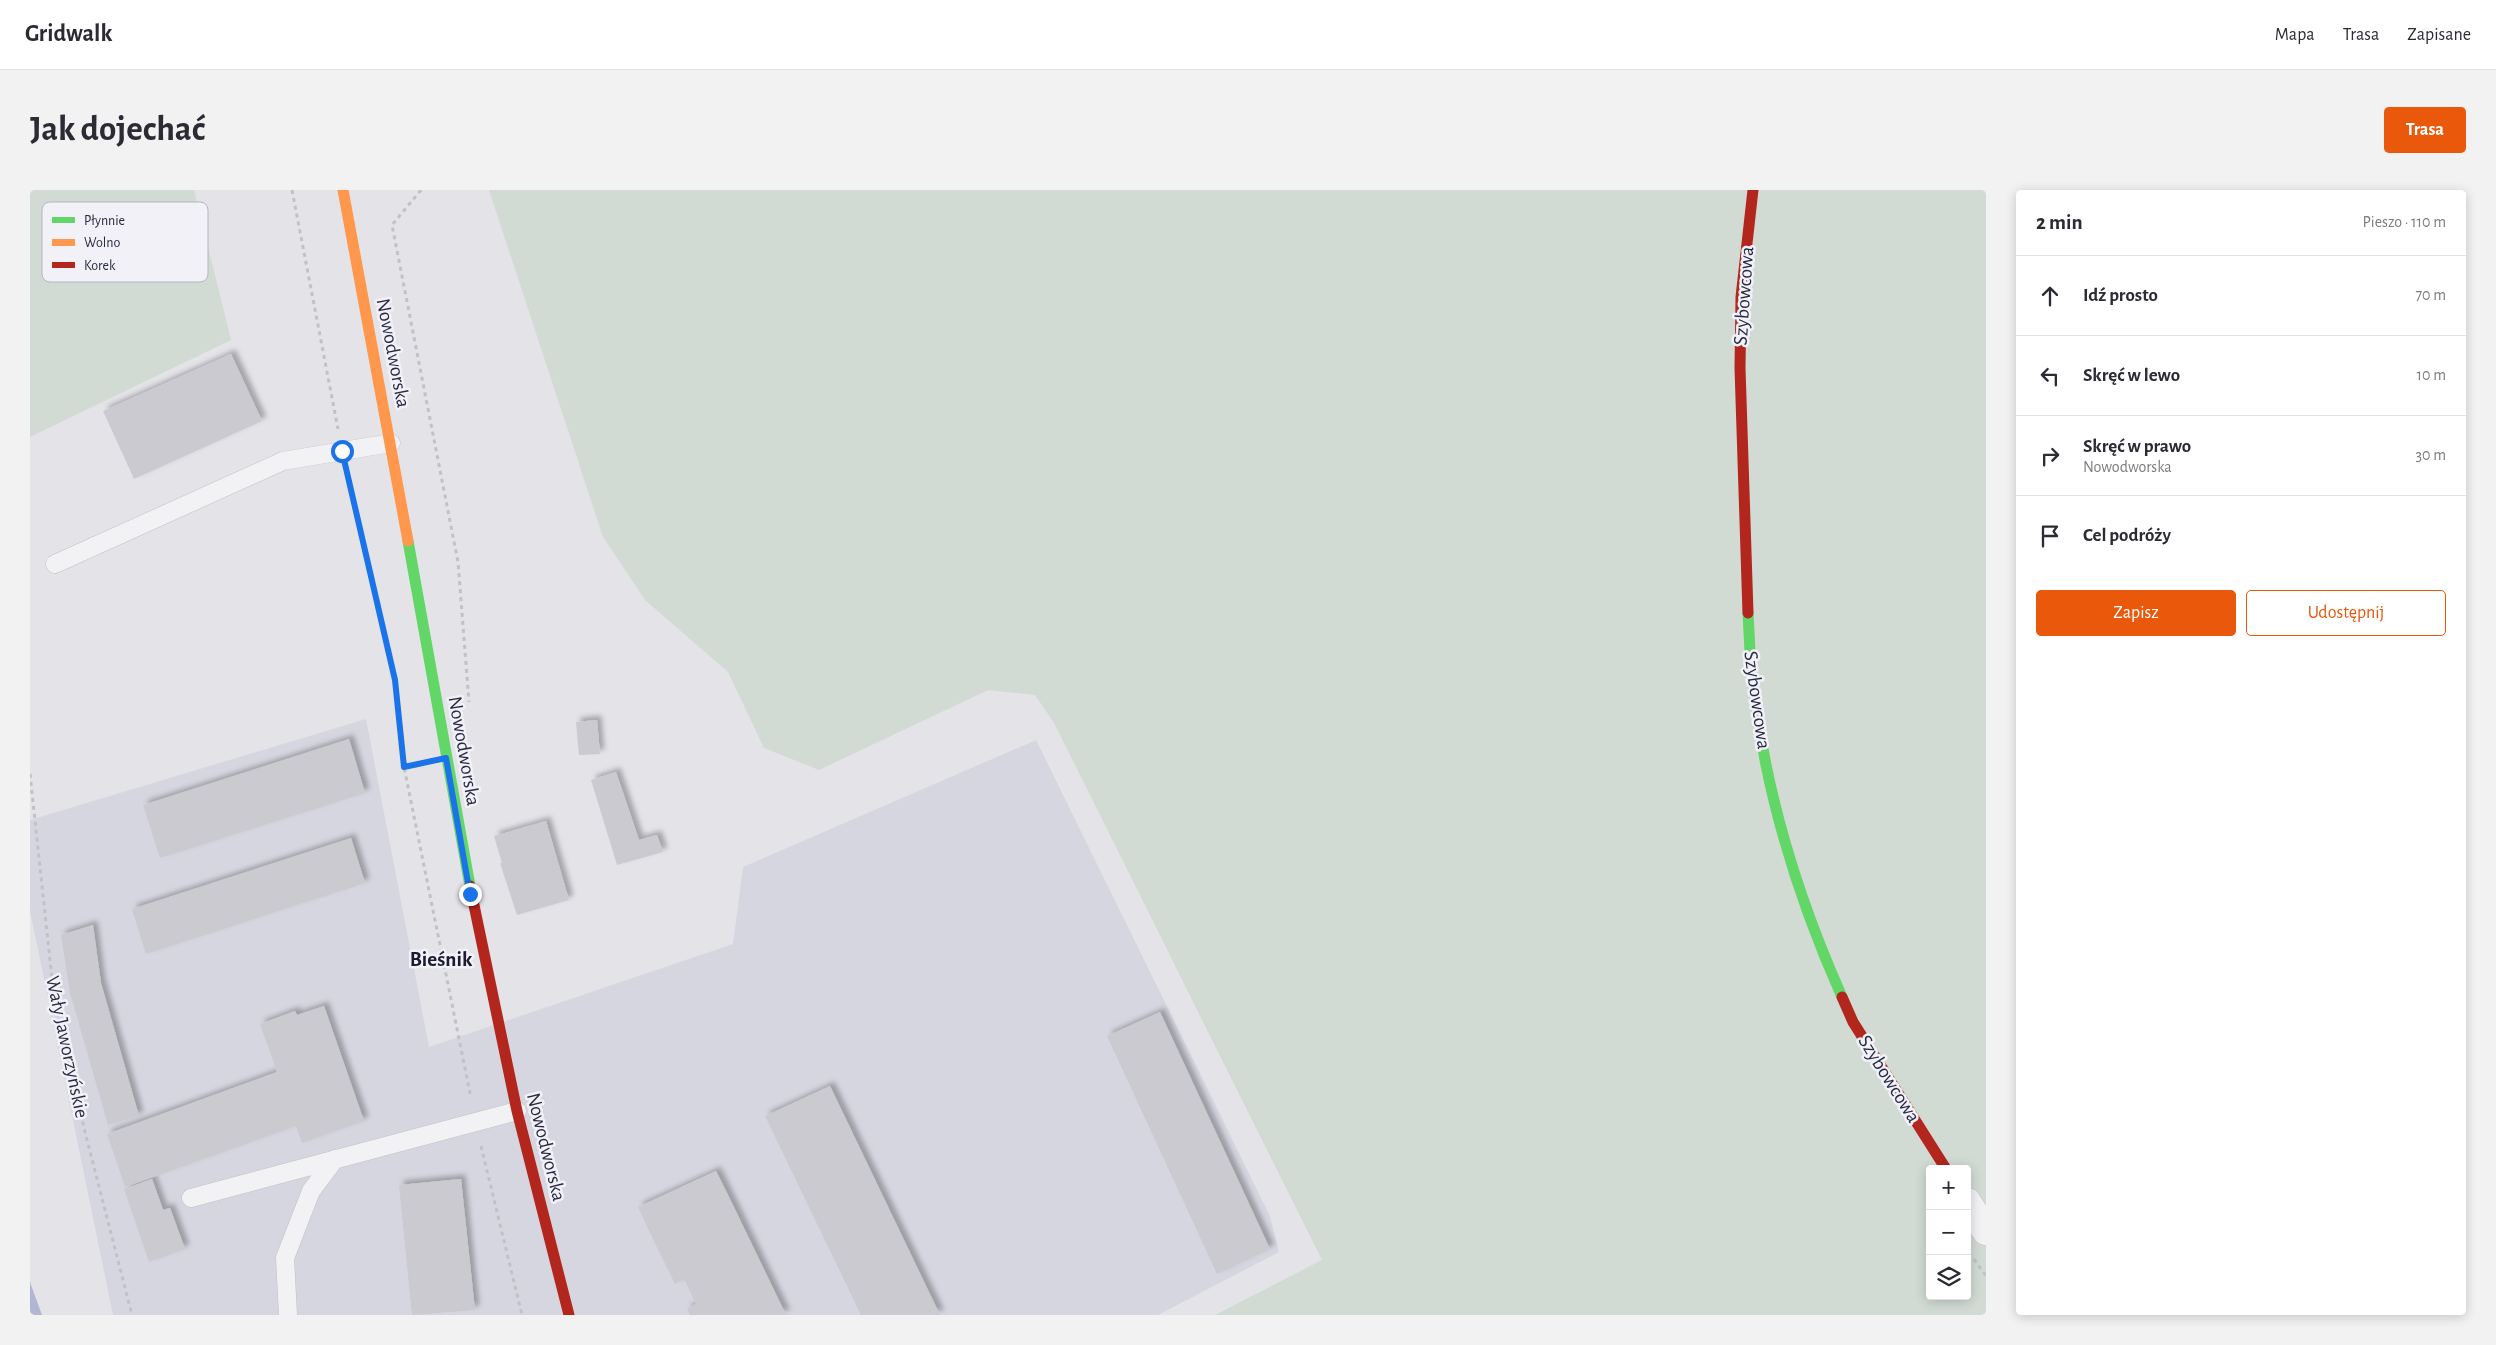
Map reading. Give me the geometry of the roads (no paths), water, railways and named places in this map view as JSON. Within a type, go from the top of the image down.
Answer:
[{"type":"street","name":"Nowodworska","points":[[343,190],[391,443],[470,894],[517,1111],[569,1315]]},
{"type":"street","name":"Szybowcowa","points":[[1753,190],[1741,297],[1740,368],[1749,646],[1760,735],[1770,784],[1790,857],[1821,950],[1853,1022],[1943,1165]]},
{"type":"street","points":[[1971,1208],[1986,1231]]},
{"type":"lane","points":[[55,564],[283,461],[391,443]]},
{"type":"lane","points":[[191,1198],[517,1111]]},
{"type":"lane","points":[[288,1315],[285,1258],[311,1191],[335,1159]]},
{"type":"water","points":[[30,1281],[31,1285],[42,1315],[30,1315]]},
{"type":"district","name":"Bieśnik","points":[[441,959]]}]
